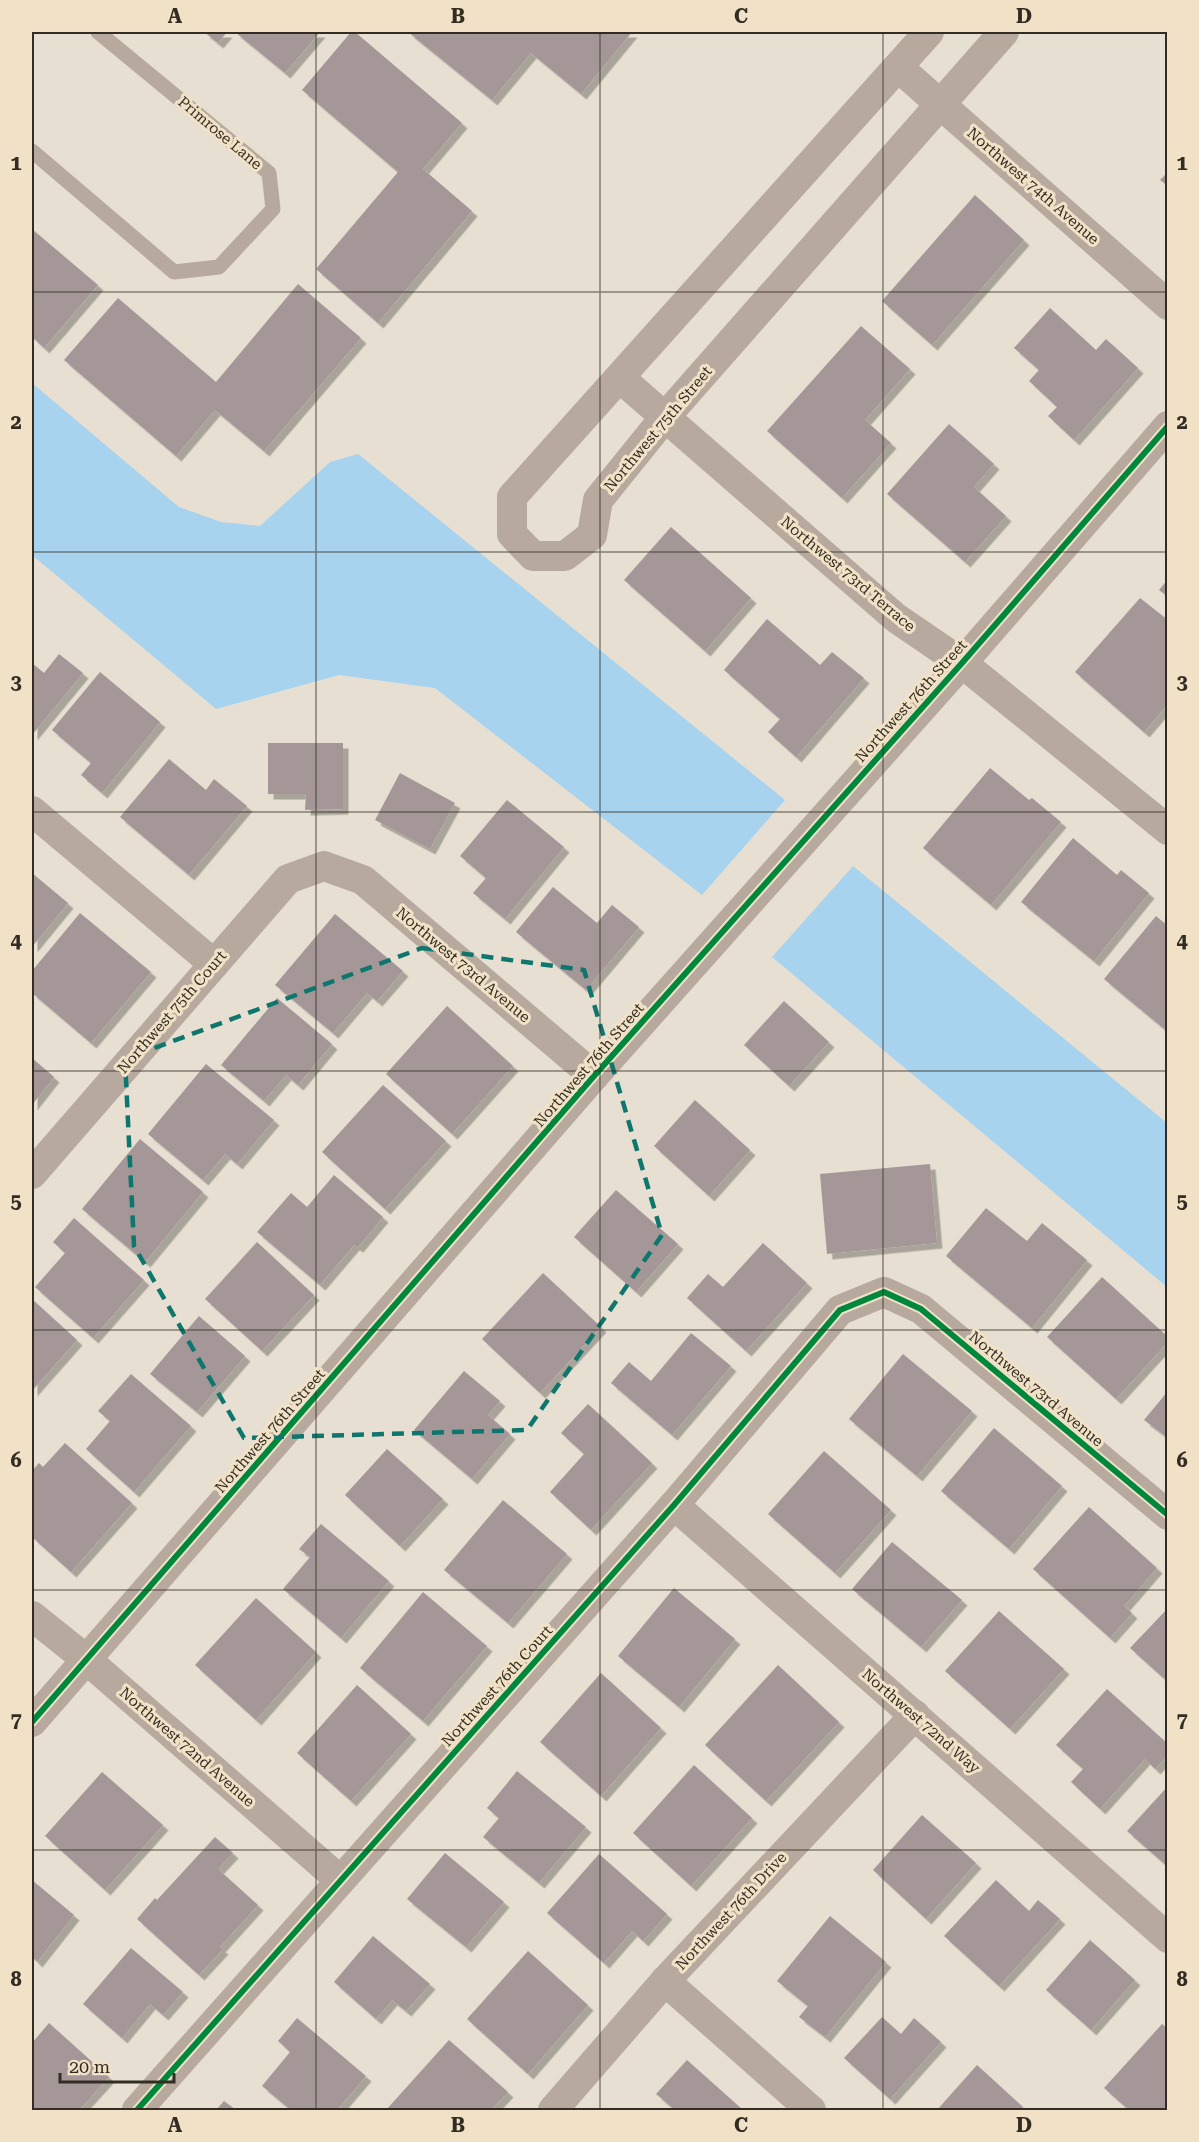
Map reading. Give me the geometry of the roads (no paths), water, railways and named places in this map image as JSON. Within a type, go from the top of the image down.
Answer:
[{"type":"street","name":"Northwest 75th Street","points":[[929,32],[512,497],[512,534],[533,556],[565,556],[592,535],[598,500],[665,417],[1004,32]]},
{"type":"street","name":"Northwest 74th Avenue","points":[[898,67],[1167,305]]},
{"type":"street","name":"Northwest 73rd Terrace","points":[[620,378],[896,618],[962,663],[1167,830]]},
{"type":"street","name":"Northwest 76th Street","points":[[32,1722],[594,1076],[962,663],[1167,426]]},
{"type":"street","points":[[32,811],[214,964]]},
{"type":"street","name":"Northwest 73rd Avenue","points":[[324,866],[363,880],[594,1076]]},
{"type":"street","name":"Northwest 75th Court","points":[[32,1174],[288,879],[324,866]]},
{"type":"street","name":"Northwest 73rd Avenue","points":[[884,1292],[921,1309],[1167,1515]]},
{"type":"street","name":"Northwest 76th Court","points":[[137,2110],[674,1505],[840,1310],[884,1292]]},
{"type":"street","name":"Northwest 72nd Way","points":[[674,1505],[1167,1938]]},
{"type":"street","name":"Northwest 72nd Avenue","points":[[32,1616],[87,1660],[340,1880]]},
{"type":"street","name":"Northwest 76th Drive","points":[[553,2110],[665,1981],[915,1715]]},
{"type":"street","points":[[665,1981],[811,2110]]},
{"type":"lane","name":"Primrose Lane","points":[[32,151],[174,272],[219,267],[273,209],[269,173],[98,32]]},
{"type":"water","points":[[32,383],[179,507],[221,522],[260,526],[330,462],[358,454],[785,800],[702,895],[435,688],[339,675],[216,709],[32,555]]},
{"type":"water","points":[[853,866],[1167,1123],[1167,1287],[772,957]]}]
